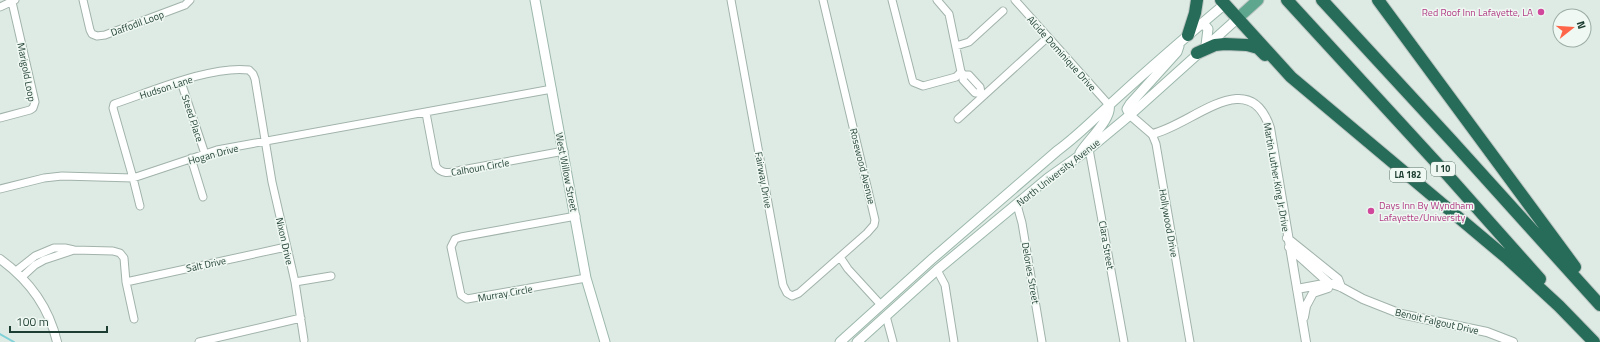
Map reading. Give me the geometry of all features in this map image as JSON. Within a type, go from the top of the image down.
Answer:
[{"type":"highway","points":[[1184,38],[1195,13],[1197,0]]},
{"type":"highway","name":"I 10","points":[[1287,0],[1502,234],[1594,342]]},
{"type":"highway","name":"I 10","points":[[1322,0],[1452,141],[1600,306]]},
{"type":"highway","points":[[1378,0],[1600,300]]},
{"type":"highway","name":"LA 182","points":[[1226,1],[1238,18],[1291,77],[1508,259],[1549,296],[1594,342]]},
{"type":"highway","points":[[1202,49],[1225,44],[1247,45],[1258,48],[1291,77]]},
{"type":"main road","name":"West Willow Street","points":[[535,0],[576,216],[586,278],[605,342]]},
{"type":"main road","name":"North University Avenue","points":[[857,342],[937,270],[1048,178],[1089,149],[1130,115],[1258,0]]},
{"type":"main road","name":"North University Avenue","points":[[840,342],[1057,151],[1078,136],[1109,105],[1226,1]]},
{"type":"main road","points":[[1202,49],[1208,29],[1203,23]]},
{"type":"main road","points":[[1130,115],[1128,112],[1128,106],[1177,52],[1184,38]]},
{"type":"main road","points":[[1077,157],[1109,114],[1109,105]]},
{"type":"main road","points":[[1048,178],[1046,172],[1057,151]]},
{"type":"main road","points":[[1011,191],[1017,205]]},
{"type":"street","name":"Daffodil Loop","points":[[83,0],[90,30],[92,34],[97,36],[105,35],[185,5],[190,0]]},
{"type":"street","name":"Fairway Drive","points":[[731,0],[782,285],[789,295],[792,296],[799,293],[840,257]]},
{"type":"street","name":"Rosewood Avenue","points":[[823,0],[875,220],[871,228],[840,257]]},
{"type":"street","points":[[892,0],[913,82],[923,86],[963,74],[969,75],[971,83],[980,87],[982,94]]},
{"type":"street","points":[[936,0],[949,14],[963,74]]},
{"type":"street","name":"Alcide Dominique Drive","points":[[1015,0],[1109,105]]},
{"type":"street","points":[[0,7],[14,1]]},
{"type":"street","name":"Marigold Loop","points":[[0,118],[30,110],[35,102],[14,1]]},
{"type":"street","points":[[956,46],[969,42],[1003,10]]},
{"type":"street","points":[[958,118],[982,94],[1048,37]]},
{"type":"street","name":"Hudson Lane","points":[[140,206],[113,108],[114,104],[201,75],[236,69],[249,70],[254,74],[265,142]]},
{"type":"street","name":"Steed Place","points":[[181,82],[205,154]]},
{"type":"street","points":[[426,113],[552,90]]},
{"type":"street","name":"Martin Luther King Jr Drive","points":[[1152,134],[1168,129],[1226,100],[1238,98],[1246,99],[1257,105],[1266,116],[1270,128],[1287,238],[1306,342]]},
{"type":"street","name":"Hogan Drive","points":[[0,189],[44,178],[62,176],[133,178],[205,154],[426,113]]},
{"type":"street","name":"Calhoun Circle","points":[[426,113],[436,166],[442,172],[446,173],[564,151]]},
{"type":"street","points":[[1130,115],[1152,134]]},
{"type":"street","name":"Hollywood Drive","points":[[1152,134],[1156,144],[1190,342]]},
{"type":"street","name":"Nixon Drive","points":[[265,142],[272,182],[295,282],[304,340]]},
{"type":"street","name":"Clara Street","points":[[1089,149],[1124,342]]},
{"type":"street","points":[[191,158],[203,197]]},
{"type":"street","name":"Delories Street","points":[[1017,205],[1022,223],[1042,342]]},
{"type":"street","name":"Murray Circle","points":[[576,216],[461,237],[454,239],[451,246],[461,295],[467,299],[586,278]]},
{"type":"street","name":"Benoit Falgout Drive","points":[[1287,238],[1338,279],[1341,287]]},
{"type":"street","name":"Salt Drive","points":[[126,282],[286,247]]},
{"type":"street","points":[[1289,247],[1329,283]]},
{"type":"street","points":[[19,274],[30,259],[47,250],[65,248],[74,250],[113,251],[121,254],[124,258],[126,282],[134,319]]},
{"type":"street","points":[[840,257],[848,269],[881,305]]},
{"type":"street","points":[[0,259],[19,274],[46,310],[57,342]]},
{"type":"street","points":[[937,270],[945,285],[954,342]]},
{"type":"street","points":[[295,282],[331,276]]},
{"type":"street","points":[[1297,289],[1329,283]]},
{"type":"street","name":"Benoit Falgout Drive","points":[[1329,283],[1402,314],[1487,332],[1513,342]]},
{"type":"street","points":[[1303,323],[1306,306],[1314,293],[1329,288],[1341,287]]},
{"type":"street","points":[[886,316],[893,342]]},
{"type":"street","points":[[199,342],[230,338],[301,318]]},
{"type":"waterway","points":[[0,334],[14,342]]},
{"type":"place","name":"Red Roof Inn Lafayette, LA","points":[[1541,12]]},
{"type":"place","name":"Days Inn By Wyndham Lafayette/University","points":[[1371,211]]}]
